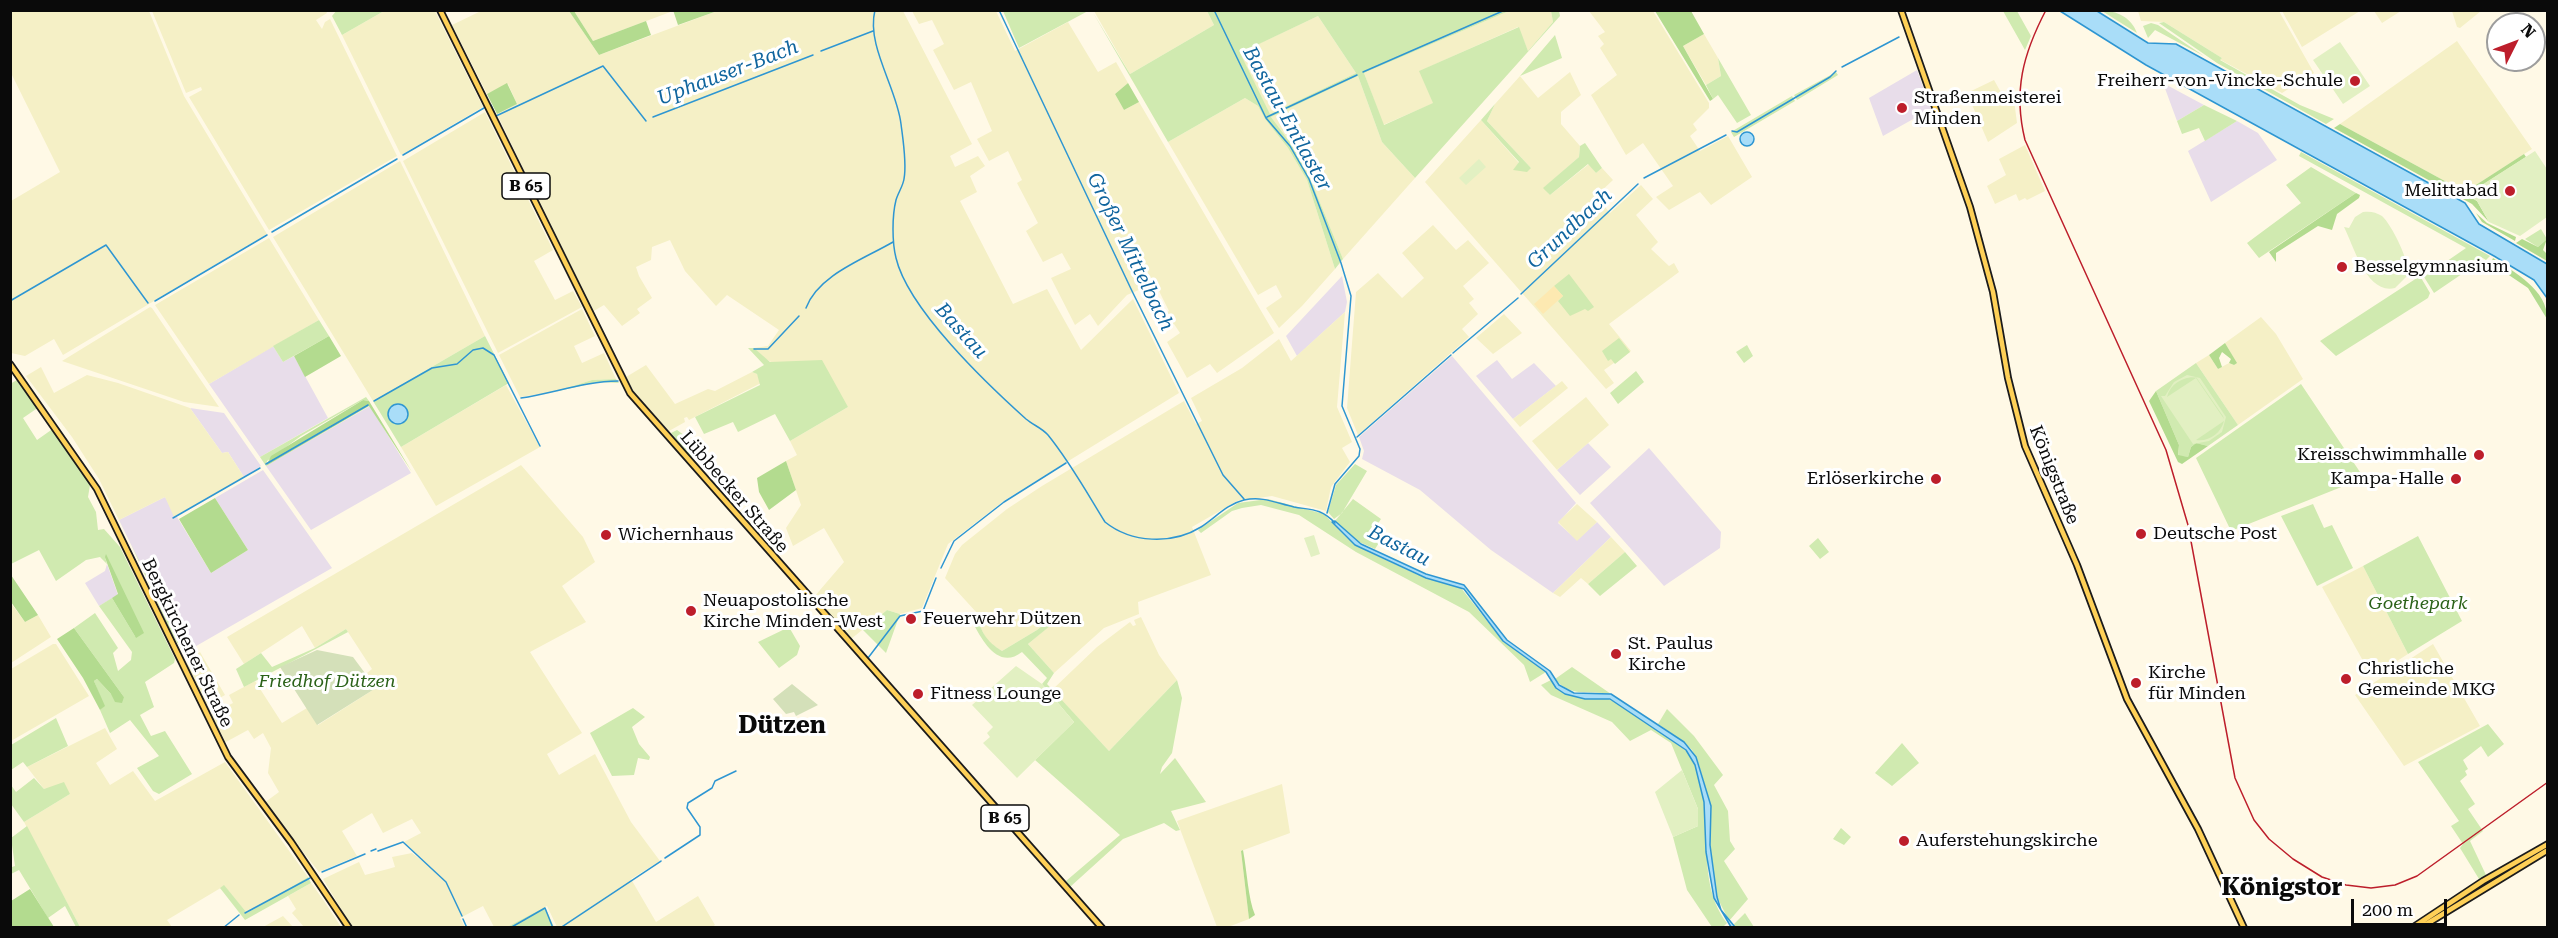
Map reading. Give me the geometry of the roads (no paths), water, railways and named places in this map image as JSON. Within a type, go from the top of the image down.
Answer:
[{"type":"main road","name":"Lübbecker Straße","points":[[440,10],[630,393],[1102,927]]},
{"type":"main road","name":"Königstraße","points":[[1901,10],[1970,207],[1993,292],[2008,378],[2025,446],[2077,565],[2127,699],[2198,829],[2244,927]]},
{"type":"main road","name":"Bergkirchener Straße","points":[[10,364],[97,489],[228,757],[291,842],[349,927]]},
{"type":"main road","points":[[2412,927],[2483,881],[2547,844]]},
{"type":"main road","points":[[2420,927],[2547,850]]},
{"type":"water","points":[[2060,11],[2097,11],[2148,43],[2176,44],[2465,203],[2479,224],[2547,264],[2547,298],[2534,280],[2494,256],[2146,65]]},
{"type":"water","points":[[1747,132],[1752,134],[1754,139],[1752,144],[1747,146],[1742,144],[1740,139],[1742,134]]},
{"type":"water","points":[[398,404],[405,407],[408,414],[405,421],[398,424],[391,421],[388,414],[391,407]]},
{"type":"water","points":[[1335,521],[1361,544],[1426,574],[1464,585],[1507,640],[1550,671],[1559,685],[1574,693],[1611,694],[1684,742],[1696,757],[1711,806],[1710,845],[1721,910],[1714,898],[1706,852],[1704,802],[1695,765],[1686,750],[1610,699],[1585,699],[1565,694],[1556,688],[1546,672],[1503,641],[1464,589],[1426,578],[1355,545],[1332,522]]},
{"type":"water","points":[[1721,910],[1735,927],[1731,927]]},
{"type":"waterway","name":"Bastau","points":[[875,10],[873,24],[878,52],[898,110],[904,144],[905,173],[896,200],[893,229],[896,258],[903,278],[932,322],[971,366],[1026,419],[1048,435],[1105,522],[1115,529],[1139,538],[1165,539],[1190,533],[1238,502],[1257,499],[1316,510],[1335,523]]},
{"type":"waterway","name":"Großer Mittelbach","points":[[999,10],[1132,291],[1223,475],[1244,499]]},
{"type":"waterway","name":"Bastau-Entlaster","points":[[1214,10],[1266,118],[1290,146],[1309,179],[1351,296],[1342,406],[1360,449],[1359,456],[1335,484],[1327,513]]},
{"type":"waterway","points":[[1363,72],[1505,10]]},
{"type":"waterway","name":"Uphauser-Bach","points":[[821,51],[873,31]]},
{"type":"waterway","name":"Grundbach","points":[[1842,67],[1899,37]]},
{"type":"waterway","name":"Uphauser-Bach","points":[[653,117],[813,55]]},
{"type":"waterway","name":"Uphauser-Bach","points":[[491,105],[496,116],[603,66],[646,121]]},
{"type":"waterway","name":"Grundbach","points":[[1732,131],[1737,132],[1830,77],[1836,71]]},
{"type":"waterway","points":[[1267,117],[1357,75]]},
{"type":"waterway","name":"Uphauser-Bach","points":[[403,155],[484,108]]},
{"type":"waterway","name":"Grundbach","points":[[1644,178],[1726,135]]},
{"type":"waterway","name":"Uphauser-Bach","points":[[272,232],[397,159]]},
{"type":"waterway","name":"Grundbach","points":[[1521,294],[1638,184]]},
{"type":"waterway","name":"Uphauser-Bach","points":[[155,301],[267,235]]},
{"type":"waterway","points":[[806,308],[812,296],[831,277],[893,242]]},
{"type":"waterway","name":"Uphauser-Bach","points":[[10,301],[106,245],[148,303]]},
{"type":"waterway","name":"Grundbach","points":[[1453,353],[1518,298]]},
{"type":"waterway","points":[[754,349],[768,349],[799,316]]},
{"type":"waterway","points":[[374,401],[432,368],[457,364],[473,350],[483,348],[494,355],[540,446]]},
{"type":"waterway","name":"Grundbach","points":[[1357,437],[1451,355]]},
{"type":"waterway","points":[[521,398],[582,385],[618,381]]},
{"type":"waterway","points":[[266,464],[368,405]]},
{"type":"waterway","points":[[941,568],[954,541],[1004,502],[1066,463]]},
{"type":"waterway","points":[[173,518],[260,468]]},
{"type":"waterway","points":[[868,658],[900,616],[923,611],[936,578]]},
{"type":"waterway","points":[[665,858],[700,835],[700,827],[687,808],[688,803],[712,788],[715,781],[736,771]]},
{"type":"waterway","points":[[378,851],[403,842],[446,882],[462,916]]},
{"type":"waterway","points":[[371,851],[376,849]]},
{"type":"waterway","points":[[322,872],[365,854]]},
{"type":"waterway","points":[[560,928],[661,861]]},
{"type":"waterway","points":[[245,913],[310,878]]},
{"type":"waterway","points":[[510,928],[545,908],[553,928]]},
{"type":"waterway","points":[[223,928],[239,915]]},
{"type":"waterway","points":[[463,919],[467,928]]},
{"type":"railway","points":[[2046,10],[2031,42],[2022,73],[2020,105],[2025,140],[2166,450],[2188,525],[2235,778],[2254,820],[2269,839],[2293,859],[2322,877],[2346,885],[2371,888],[2395,885],[2417,876],[2548,782]]},
{"type":"place","name":"Freiherr-von-Vincke-Schule","points":[[2355,81]]},
{"type":"place","name":"Straßenmeisterei Minden","points":[[1902,108]]},
{"type":"place","name":"Melittabad","points":[[2510,191]]},
{"type":"place","name":"Besselgymnasium","points":[[2342,267]]},
{"type":"place","name":"Kreisschwimmhalle","points":[[2479,455]]},
{"type":"place","name":"Erlöserkirche","points":[[1936,479]]},
{"type":"place","name":"Kampa-Halle","points":[[2456,479]]},
{"type":"place","name":"Deutsche Post","points":[[2141,534]]},
{"type":"place","name":"Wichernhaus","points":[[606,535]]},
{"type":"place","name":"Neuapostolische Kirche Minden-West","points":[[691,611]]},
{"type":"place","name":"Feuerwehr Dützen","points":[[911,619]]},
{"type":"place","name":"St. Paulus Kirche","points":[[1616,654]]},
{"type":"place","name":"Christliche Gemeinde MKG","points":[[2346,679]]},
{"type":"place","name":"Kirche für Minden","points":[[2136,683]]},
{"type":"place","name":"Fitness Lounge","points":[[918,694]]},
{"type":"place","name":"Auferstehungskirche","points":[[1904,841]]},
{"type":"district","name":"Dützen","points":[[782,726]]},
{"type":"district","name":"Königstor","points":[[2282,888]]},
{"type":"park label","name":"Goethepark","points":[[2418,604]]},
{"type":"park label","name":"Friedhof Dützen","points":[[327,682]]}]
